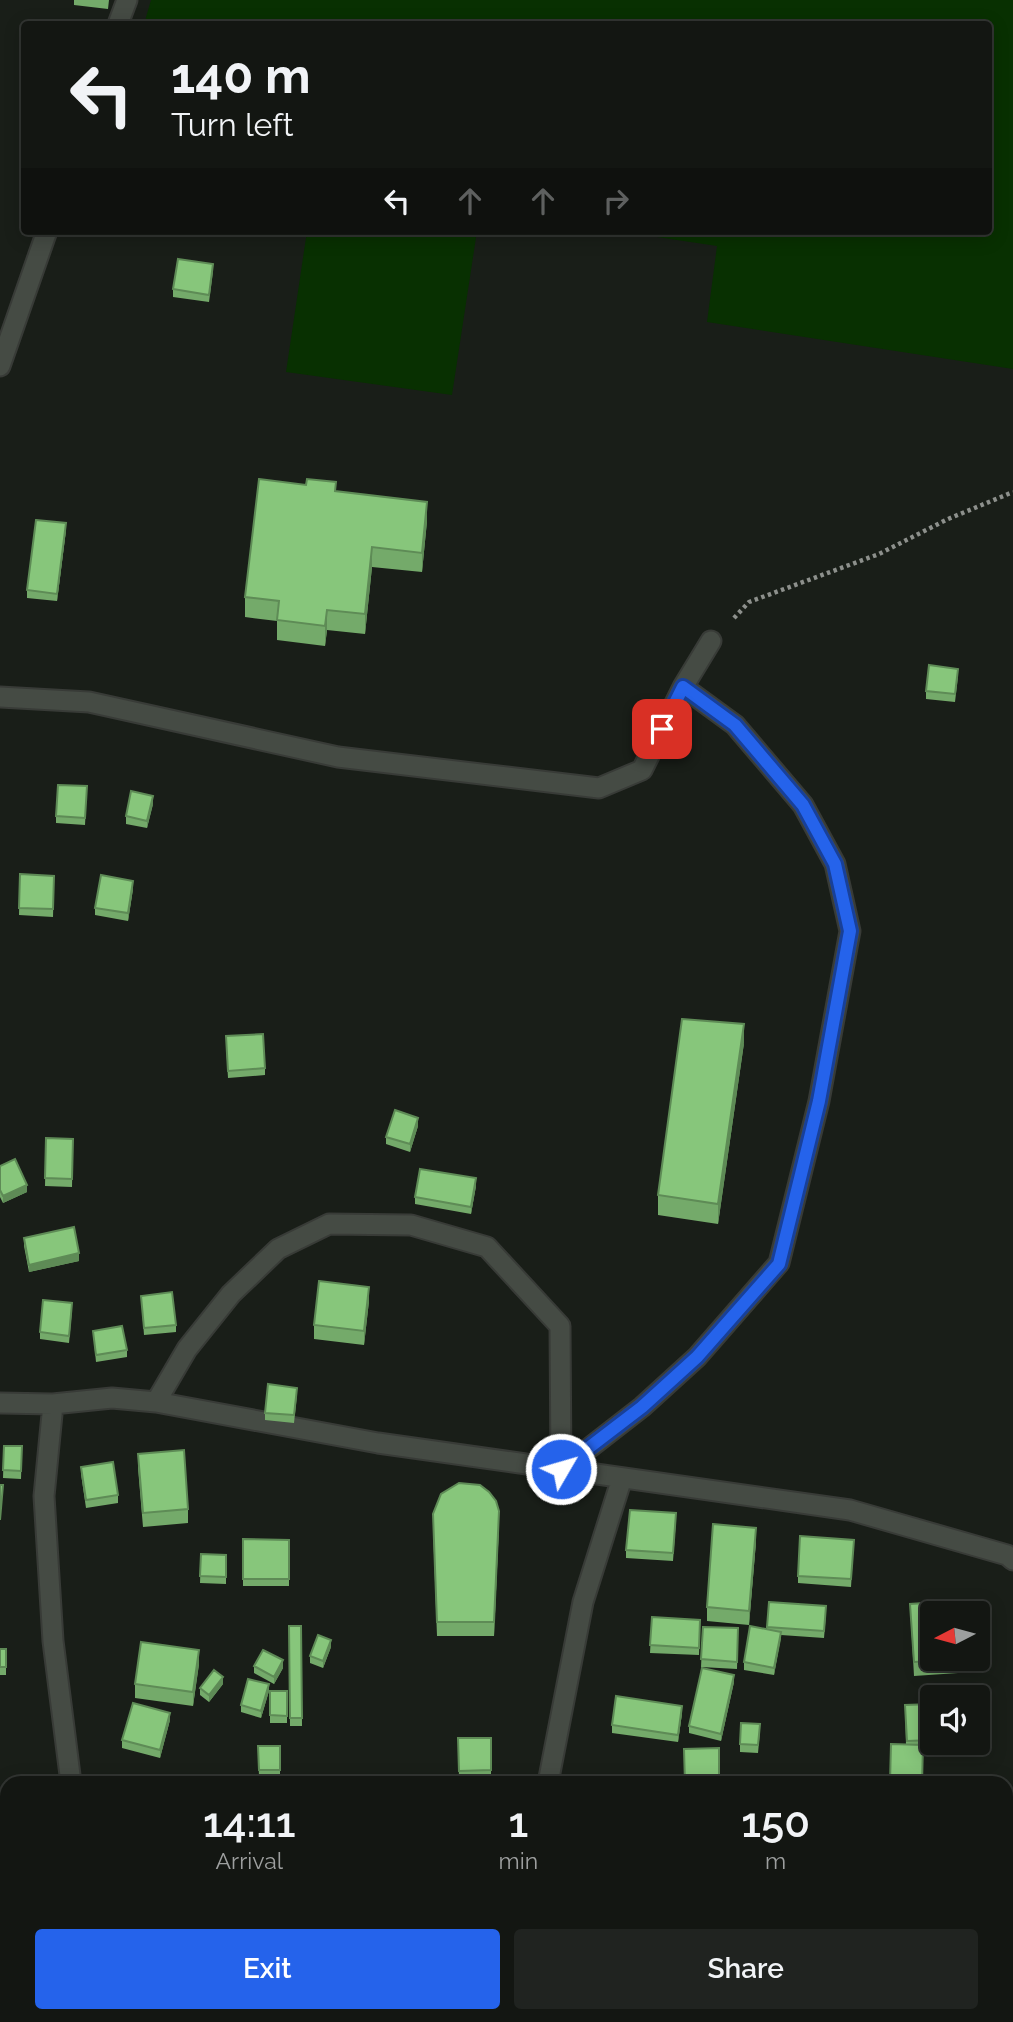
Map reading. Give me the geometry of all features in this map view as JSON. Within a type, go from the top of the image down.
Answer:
[{"type":"street","points":[[119,21],[127,0]]},
{"type":"street","points":[[0,366],[46,235]]},
{"type":"street","points":[[0,697],[89,702],[338,757],[599,788],[642,770],[683,687],[711,641]]},
{"type":"street","points":[[561,1469],[642,1407],[697,1357],[779,1264],[819,1101],[850,931],[835,864],[803,805],[735,725],[683,687]]},
{"type":"street","points":[[156,1402],[187,1349],[231,1294],[278,1250],[329,1224],[411,1225],[487,1247],[560,1326],[561,1469]]},
{"type":"street","points":[[0,1403],[53,1404],[112,1398],[156,1402],[378,1443],[850,1510],[1007,1555],[1013,1560]]},
{"type":"street","points":[[53,1404],[44,1496],[53,1641],[70,1776]]},
{"type":"street","points":[[549,1776],[583,1602],[622,1478]]},
{"type":"path","points":[[711,641],[749,602],[879,554],[948,519],[1013,492]]},
{"type":"green space","points":[[151,0],[1013,0],[1013,369],[707,322],[717,246],[644,235],[992,235],[992,21],[145,21]]},
{"type":"green space","points":[[306,235],[476,235],[452,395],[286,372]]},
{"type":"building","points":[[178,259],[213,264],[209,295],[173,289]]},
{"type":"building","points":[[259,479],[306,485],[307,479],[336,482],[335,491],[427,502],[422,553],[372,547],[365,614],[327,610],[325,626],[277,620],[279,601],[245,597]]},
{"type":"building","points":[[36,520],[66,523],[57,594],[27,590]]},
{"type":"building","points":[[929,665],[958,669],[955,694],[926,691]]},
{"type":"building","points":[[58,785],[87,786],[85,818],[56,816]]},
{"type":"building","points":[[131,791],[153,796],[147,821],[126,816]]},
{"type":"building","points":[[20,874],[54,876],[53,909],[19,908]]},
{"type":"building","points":[[101,875],[133,881],[128,913],[95,908]]},
{"type":"building","points":[[682,1019],[744,1024],[718,1204],[658,1195]]},
{"type":"building","points":[[263,1034],[265,1068],[228,1071],[226,1036]]},
{"type":"building","points":[[395,1110],[418,1118],[410,1144],[386,1137]]},
{"type":"building","points":[[46,1138],[73,1139],[72,1179],[45,1178]]},
{"type":"building","points":[[15,1159],[27,1185],[3,1196],[0,1190],[0,1166]]},
{"type":"building","points":[[420,1169],[476,1178],[471,1207],[415,1197]]},
{"type":"building","points":[[74,1227],[79,1253],[29,1265],[24,1238]]},
{"type":"building","points":[[319,1281],[369,1287],[364,1331],[314,1325]]},
{"type":"building","points":[[172,1292],[176,1325],[144,1328],[141,1296]]},
{"type":"building","points":[[43,1300],[72,1303],[69,1336],[40,1332]]},
{"type":"building","points":[[122,1326],[127,1350],[96,1355],[93,1331]]},
{"type":"building","points":[[268,1384],[297,1388],[294,1415],[265,1413]]},
{"type":"building","points":[[4,1446],[22,1446],[21,1471],[3,1470]]},
{"type":"building","points":[[184,1450],[188,1509],[143,1513],[138,1454]]},
{"type":"building","points":[[113,1462],[118,1495],[86,1500],[81,1467]]},
{"type":"building","points":[[459,1483],[480,1485],[496,1501],[499,1511],[494,1622],[437,1622],[433,1514],[441,1494]]},
{"type":"building","points":[[0,1485],[3,1485],[0,1520]]},
{"type":"building","points":[[630,1510],[676,1513],[673,1553],[626,1550]]},
{"type":"building","points":[[713,1524],[756,1528],[749,1611],[707,1607]]},
{"type":"building","points":[[800,1536],[854,1540],[851,1579],[798,1576]]},
{"type":"building","points":[[243,1539],[289,1540],[289,1579],[243,1579]]},
{"type":"building","points":[[201,1554],[226,1555],[226,1577],[200,1576]]},
{"type":"building","points":[[769,1602],[826,1606],[824,1631],[767,1627]]},
{"type":"building","points":[[920,1603],[920,1662],[914,1662],[910,1604]]},
{"type":"building","points":[[652,1617],[700,1620],[699,1648],[650,1645]]},
{"type":"building","points":[[289,1626],[301,1626],[302,1718],[290,1718]]},
{"type":"building","points":[[750,1626],[781,1632],[774,1668],[744,1662]]},
{"type":"building","points":[[703,1627],[738,1628],[737,1662],[701,1659]]},
{"type":"building","points":[[318,1635],[331,1640],[323,1661],[310,1656]]},
{"type":"building","points":[[141,1642],[199,1650],[193,1692],[135,1684]]},
{"type":"building","points":[[0,1649],[6,1649],[6,1667],[0,1667]]},
{"type":"building","points":[[263,1650],[283,1660],[274,1677],[254,1666]]},
{"type":"building","points":[[702,1668],[734,1675],[721,1734],[689,1726]]},
{"type":"building","points":[[214,1670],[223,1677],[209,1695],[200,1688]]},
{"type":"building","points":[[248,1679],[269,1684],[261,1711],[241,1705]]},
{"type":"building","points":[[270,1691],[287,1691],[287,1716],[270,1715]]},
{"type":"building","points":[[616,1696],[682,1706],[678,1735],[612,1725]]},
{"type":"building","points":[[133,1703],[170,1713],[160,1750],[122,1740]]},
{"type":"building","points":[[920,1704],[920,1740],[907,1741],[905,1705]]},
{"type":"building","points":[[741,1723],[760,1724],[758,1745],[740,1744]]},
{"type":"building","points":[[458,1738],[491,1738],[491,1770],[459,1771]]},
{"type":"building","points":[[891,1744],[920,1745],[922,1776],[890,1776]]},
{"type":"building","points":[[258,1746],[280,1746],[280,1770],[259,1770]]},
{"type":"building","points":[[719,1748],[719,1776],[685,1776],[684,1749]]},
{"type":"route","points":[[561,1469],[642,1407],[697,1357],[779,1264],[819,1101],[850,931],[835,864],[803,805],[735,725],[683,687],[662,729]]}]
